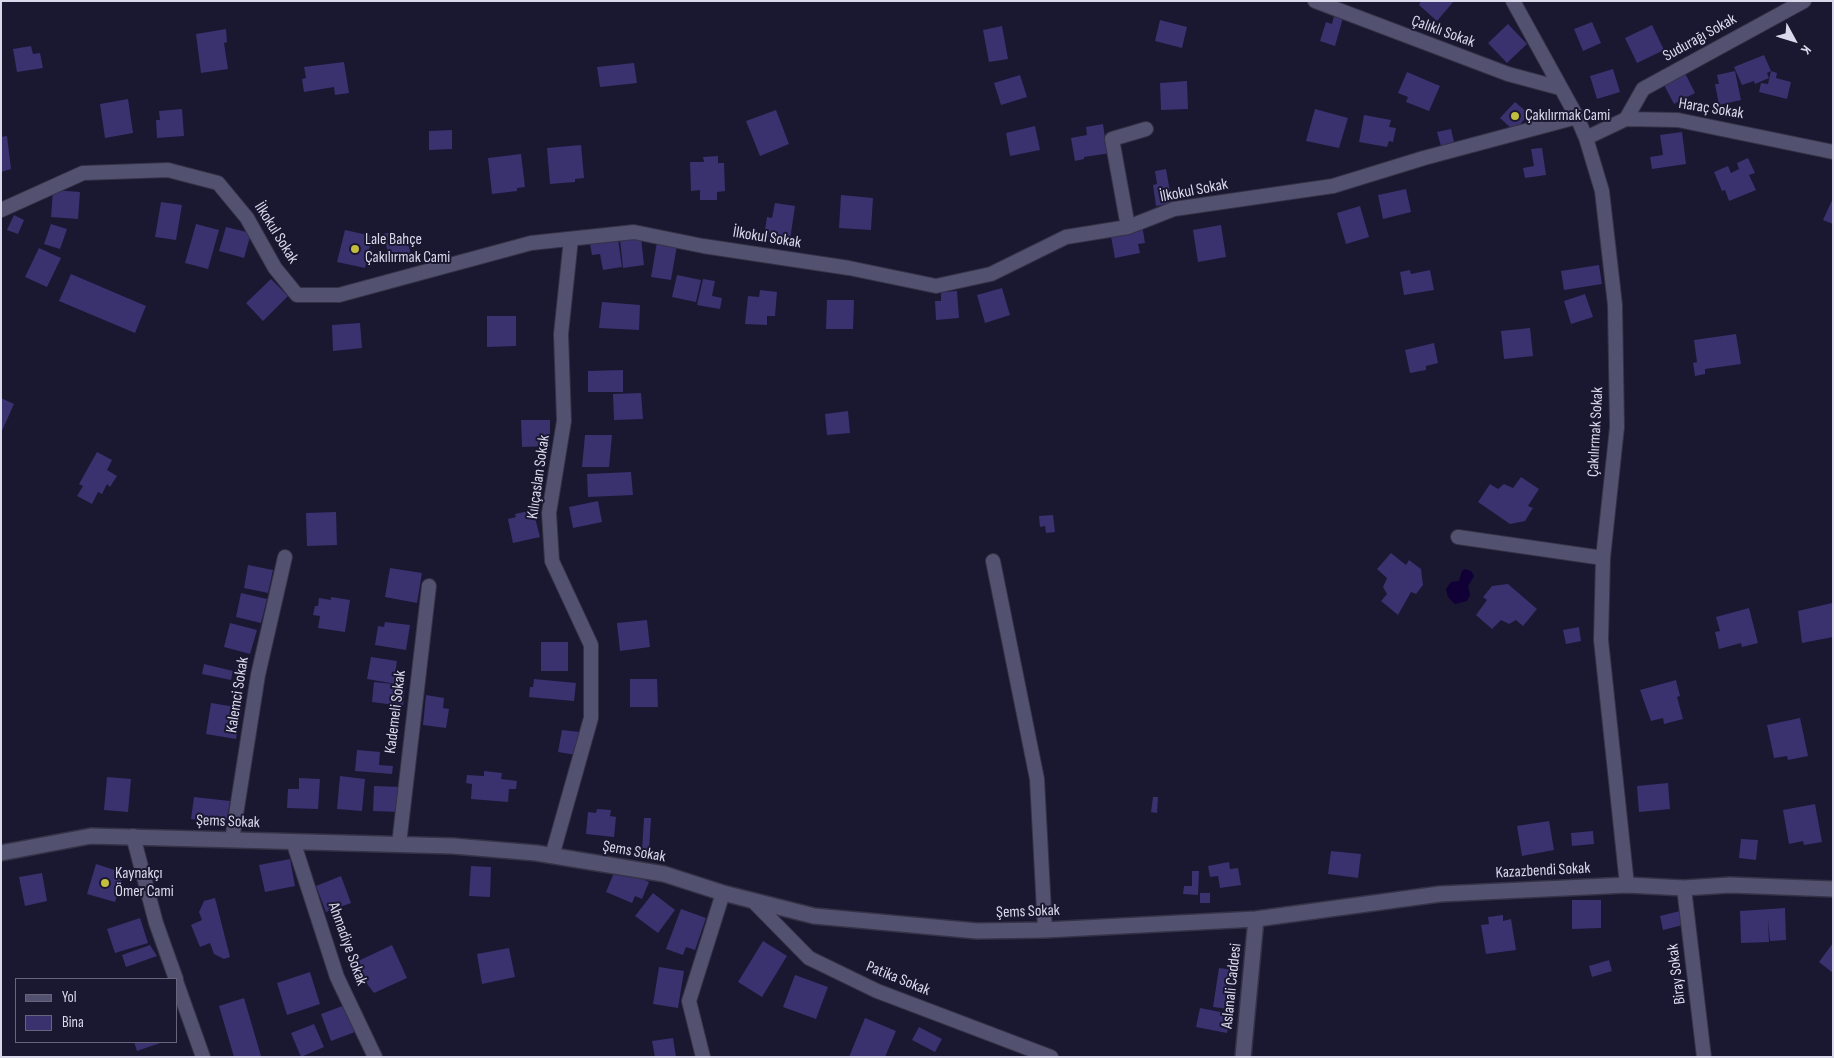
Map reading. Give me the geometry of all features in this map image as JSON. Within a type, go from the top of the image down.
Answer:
[{"type":"street","name":"Çalıklı Sokak","points":[[1316,1],[1500,71],[1560,88]]},
{"type":"street","name":"Çakılırmak Sokak","points":[[1513,1],[1577,117],[1586,138],[1602,191],[1615,305],[1617,427],[1603,558],[1601,640],[1626,885]]},
{"type":"street","name":"Sudurağı Sokak","points":[[1626,119],[1643,89],[1804,1]]},
{"type":"street","name":"İlkokul Sokak","points":[[1,210],[83,173],[168,170],[218,183],[247,218],[275,268],[298,295],[339,295],[531,243],[634,232],[702,246],[849,268],[936,286],[991,274],[1066,237],[1128,226],[1174,209],[1333,186],[1424,158],[1577,117]]},
{"type":"street","name":"Haraç Sokak","points":[[1586,138],[1626,119],[1678,120],[1833,152]]},
{"type":"street","points":[[1128,226],[1112,139],[1146,129]]},
{"type":"street","name":"Kılıçaslan Sokak","points":[[552,856],[591,718],[591,645],[552,561],[548,513],[564,421],[561,334],[571,239]]},
{"type":"street","points":[[1458,537],[1603,558]]},
{"type":"street","name":"Kalemci Sokak","points":[[232,840],[258,675],[285,557]]},
{"type":"street","points":[[993,561],[1037,779],[1045,930]]},
{"type":"street","name":"Kademeli Sokak","points":[[399,844],[429,586]]},
{"type":"street","name":"Şems Sokak","points":[[1,853],[91,836],[399,844],[552,856],[664,874],[722,893],[814,916],[922,928],[978,931],[1045,930],[1256,919]]},
{"type":"street","points":[[132,836],[156,923],[175,978]]},
{"type":"street","name":"Ahmadiye Sokak","points":[[293,841],[337,977],[375,1057]]},
{"type":"street","name":"Kazazbendi Sokak","points":[[1256,919],[1440,894],[1626,885],[1684,888],[1730,885],[1833,889]]},
{"type":"street","name":"Biray Sokak","points":[[1684,888],[1704,1057]]},
{"type":"street","points":[[703,1057],[689,1001],[722,893]]},
{"type":"street","name":"Patika Sokak","points":[[753,901],[809,958],[877,991],[1050,1057]]},
{"type":"street","name":"Aslanali Caddesi","points":[[1243,1057],[1256,919]]},
{"type":"street","points":[[178,986],[203,1057]]},
{"type":"shaded area","points":[[1465,569],[1471,571],[1474,576],[1468,586],[1470,595],[1467,601],[1455,604],[1448,597],[1446,589],[1451,582],[1459,581],[1462,571]]},
{"type":"building","points":[[1421,1],[1454,1],[1437,21],[1419,5]]},
{"type":"building","points":[[1334,16],[1343,18],[1335,46],[1320,41],[1326,22],[1332,24]]},
{"type":"building","points":[[1160,20],[1187,27],[1182,48],[1155,41]]},
{"type":"building","points":[[1592,22],[1601,43],[1583,51],[1574,29]]},
{"type":"building","points":[[1508,24],[1527,44],[1507,63],[1488,43]]},
{"type":"building","points":[[1652,25],[1664,50],[1637,63],[1625,38]]},
{"type":"building","points":[[1002,26],[1008,59],[989,62],[983,30]]},
{"type":"building","points":[[226,29],[227,42],[224,43],[228,69],[201,73],[196,34]]},
{"type":"building","points":[[31,46],[33,54],[40,53],[43,68],[17,72],[13,49]]},
{"type":"building","points":[[1764,55],[1771,71],[1767,73],[1769,78],[1755,84],[1754,81],[1742,85],[1734,67]]},
{"type":"building","points":[[344,62],[349,93],[335,95],[334,87],[304,92],[302,79],[306,78],[304,67]]},
{"type":"building","points":[[634,63],[637,83],[600,87],[597,67]]},
{"type":"building","points":[[1613,69],[1620,92],[1597,99],[1590,76]]},
{"type":"building","points":[[1684,71],[1695,93],[1674,104],[1663,83]]},
{"type":"building","points":[[1735,71],[1741,100],[1719,105],[1715,84],[1719,84],[1717,75]]},
{"type":"building","points":[[1771,71],[1777,73],[1776,78],[1791,82],[1787,99],[1759,92],[1761,83],[1768,84]]},
{"type":"building","points":[[1407,72],[1440,86],[1429,111],[1406,102],[1408,97],[1398,93]]},
{"type":"building","points":[[1020,75],[1027,97],[1001,105],[994,83]]},
{"type":"building","points":[[1187,81],[1188,109],[1161,110],[1160,83]]},
{"type":"building","points":[[128,99],[133,133],[105,138],[100,104]]},
{"type":"building","name":"Çakılırmak Cami","points":[[1515,102],[1529,114],[1514,131],[1500,118]]},
{"type":"building","points":[[182,109],[184,136],[157,138],[156,120],[160,120],[159,111]]},
{"type":"building","points":[[1315,109],[1348,118],[1339,148],[1306,141]]},
{"type":"building","points":[[776,110],[789,144],[760,156],[746,121]]},
{"type":"building","points":[[1364,115],[1391,120],[1389,127],[1396,128],[1393,142],[1389,141],[1387,147],[1359,142]]},
{"type":"building","points":[[1103,124],[1105,138],[1109,137],[1111,153],[1084,157],[1084,159],[1075,161],[1071,138],[1087,135],[1086,127]]},
{"type":"building","points":[[1035,126],[1040,150],[1010,156],[1006,133]]},
{"type":"building","points":[[1451,129],[1454,142],[1441,146],[1437,132]]},
{"type":"building","points":[[452,130],[452,149],[429,150],[429,131]]},
{"type":"building","points":[[1682,132],[1686,164],[1652,169],[1650,157],[1663,155],[1660,135]]},
{"type":"building","points":[[7,136],[11,169],[1,172],[1,137]]},
{"type":"building","points":[[581,145],[584,178],[575,179],[575,182],[550,184],[547,148]]},
{"type":"building","points":[[1542,148],[1546,175],[1525,178],[1523,168],[1534,166],[1531,149]]},
{"type":"building","points":[[521,154],[525,187],[517,188],[517,191],[492,194],[488,158]]},
{"type":"building","points":[[718,156],[718,163],[724,163],[725,191],[717,192],[717,200],[700,200],[700,190],[691,191],[690,162],[704,162],[703,157]]},
{"type":"building","points":[[1748,158],[1755,173],[1749,175],[1756,190],[1729,201],[1725,190],[1722,191],[1714,172],[1728,166],[1731,173],[1739,169],[1737,163]]},
{"type":"building","points":[[1166,169],[1172,203],[1156,206],[1153,185],[1157,184],[1155,171]]},
{"type":"building","points":[[1406,189],[1411,212],[1383,219],[1378,195]]},
{"type":"building","points":[[53,190],[80,192],[78,219],[51,217]]},
{"type":"building","points":[[841,195],[873,198],[871,230],[839,228]]},
{"type":"building","points":[[1833,198],[1833,224],[1823,220]]},
{"type":"building","points":[[161,202],[182,205],[176,240],[155,237]]},
{"type":"building","points":[[775,203],[795,206],[790,240],[764,236],[767,217],[772,218]]},
{"type":"building","points":[[1360,206],[1369,237],[1346,244],[1337,213]]},
{"type":"building","points":[[14,215],[24,220],[18,234],[7,230]]},
{"type":"building","points":[[51,224],[67,229],[60,249],[44,244]]},
{"type":"building","points":[[196,224],[219,230],[208,269],[185,263]]},
{"type":"building","points":[[1142,225],[1145,243],[1138,244],[1140,253],[1115,258],[1110,231]]},
{"type":"building","points":[[1221,225],[1226,257],[1198,262],[1193,230]]},
{"type":"building","points":[[226,227],[251,233],[244,258],[219,251]]},
{"type":"building","name":"Lale Bahçe Çakılırmak Cami","points":[[345,230],[372,236],[365,268],[337,262]]},
{"type":"building","points":[[394,231],[396,241],[407,239],[411,255],[390,260],[383,234]]},
{"type":"building","points":[[641,237],[644,265],[623,268],[620,240]]},
{"type":"building","points":[[618,239],[622,267],[603,270],[600,254],[592,255],[590,244]]},
{"type":"building","points":[[657,242],[677,245],[671,280],[651,277]]},
{"type":"building","points":[[39,248],[61,258],[47,287],[25,277]]},
{"type":"building","points":[[1599,265],[1602,284],[1564,290],[1561,271]]},
{"type":"building","points":[[1410,270],[1411,274],[1430,270],[1434,290],[1404,295],[1400,272]]},
{"type":"building","points":[[71,274],[146,306],[135,333],[59,301]]},
{"type":"building","points":[[677,275],[701,280],[696,302],[672,297]]},
{"type":"building","points":[[271,279],[288,296],[263,321],[246,303]]},
{"type":"building","points":[[703,279],[715,281],[712,296],[722,298],[720,309],[697,305]]},
{"type":"building","points":[[1002,288],[1010,315],[985,323],[977,295]]},
{"type":"building","points":[[760,290],[777,292],[775,316],[767,316],[767,325],[745,324],[748,296],[759,297]]},
{"type":"building","points":[[957,291],[959,318],[936,320],[935,301],[941,301],[941,292]]},
{"type":"building","points":[[1585,294],[1593,317],[1571,324],[1564,301]]},
{"type":"building","points":[[827,300],[854,300],[853,329],[826,329]]},
{"type":"building","points":[[602,302],[640,305],[639,330],[599,328]]},
{"type":"building","points":[[487,316],[516,316],[516,346],[487,347]]},
{"type":"building","points":[[360,323],[362,348],[333,351],[332,325]]},
{"type":"building","points":[[1530,328],[1533,356],[1504,359],[1501,331]]},
{"type":"building","points":[[1736,334],[1741,364],[1705,369],[1705,374],[1695,376],[1693,363],[1697,362],[1694,340]]},
{"type":"building","points":[[1434,343],[1438,363],[1426,366],[1426,370],[1410,373],[1405,350]]},
{"type":"building","points":[[623,370],[623,392],[588,392],[588,371]]},
{"type":"building","points":[[641,393],[643,419],[614,420],[613,394]]},
{"type":"building","points":[[1,398],[14,404],[1,433]]},
{"type":"building","points":[[848,411],[850,433],[827,435],[825,414]]},
{"type":"building","points":[[521,420],[550,420],[550,446],[522,447]]},
{"type":"building","points":[[585,435],[612,435],[609,467],[582,467]]},
{"type":"building","points":[[97,452],[112,460],[107,470],[117,476],[110,487],[107,484],[102,494],[98,492],[92,504],[77,496],[83,486],[79,484]]},
{"type":"building","points":[[631,472],[633,495],[588,497],[587,474]]},
{"type":"building","points":[[1521,477],[1539,489],[1528,506],[1533,508],[1525,521],[1510,524],[1478,502],[1490,484],[1498,489],[1504,484],[1513,488]]},
{"type":"building","points":[[598,501],[602,522],[573,528],[569,507]]},
{"type":"building","points":[[533,510],[540,537],[513,543],[508,519],[516,517],[515,514]]},
{"type":"building","points":[[336,512],[337,545],[307,546],[306,513]]},
{"type":"building","points":[[1053,515],[1055,532],[1046,533],[1045,526],[1040,527],[1039,516]]},
{"type":"building","points":[[1391,553],[1406,565],[1409,560],[1421,569],[1423,585],[1416,594],[1411,592],[1398,615],[1381,601],[1387,594],[1383,587],[1387,578],[1377,569]]},
{"type":"building","points":[[248,565],[273,570],[268,593],[244,588]]},
{"type":"building","points":[[390,568],[422,573],[417,603],[385,597]]},
{"type":"building","points":[[1508,584],[1537,609],[1523,626],[1516,620],[1509,624],[1501,620],[1492,629],[1476,615],[1487,600],[1483,597],[1492,586]]},
{"type":"building","points":[[241,593],[267,599],[261,623],[236,617]]},
{"type":"building","points":[[331,597],[350,600],[345,632],[318,628],[320,616],[313,615],[315,606],[318,606],[319,598],[331,600]]},
{"type":"building","points":[[1832,603],[1833,637],[1802,643],[1798,611]]},
{"type":"building","points":[[1749,608],[1758,643],[1742,647],[1741,643],[1719,649],[1715,632],[1720,631],[1716,617]]},
{"type":"building","points":[[647,620],[650,647],[620,651],[617,623]]},
{"type":"building","points":[[385,622],[410,625],[406,650],[375,645],[378,626],[384,627]]},
{"type":"building","points":[[230,623],[257,630],[250,654],[224,647]]},
{"type":"building","points":[[1579,627],[1581,641],[1566,644],[1563,630]]},
{"type":"building","points":[[541,642],[568,642],[568,671],[541,671]]},
{"type":"building","points":[[371,657],[397,661],[395,674],[406,676],[403,706],[372,702],[374,682],[402,685],[367,679]]},
{"type":"building","points":[[204,664],[233,671],[231,680],[202,674]]},
{"type":"building","points":[[534,679],[576,683],[574,701],[529,697],[530,687],[533,687]]},
{"type":"building","points":[[630,679],[657,679],[658,707],[630,707]]},
{"type":"building","points":[[1676,680],[1680,696],[1677,697],[1683,719],[1664,724],[1663,718],[1651,721],[1640,690]]},
{"type":"building","points":[[426,695],[444,698],[443,708],[449,709],[446,728],[423,725]]},
{"type":"building","points":[[211,703],[242,708],[236,739],[206,734]]},
{"type":"building","points":[[1800,718],[1808,756],[1788,760],[1787,756],[1774,758],[1767,725]]},
{"type":"building","points":[[562,730],[580,732],[576,755],[558,752]]},
{"type":"building","points":[[357,750],[380,752],[379,765],[393,766],[392,774],[355,771]]},
{"type":"building","points":[[484,771],[502,773],[501,779],[517,781],[516,789],[509,789],[508,802],[471,799],[472,784],[466,783],[467,775],[484,776]]},
{"type":"building","points":[[340,776],[365,779],[362,811],[337,809]]},
{"type":"building","points":[[107,777],[131,779],[128,812],[104,810]]},
{"type":"building","points":[[299,778],[320,779],[318,809],[287,808],[288,789],[299,789]]},
{"type":"building","points":[[1668,783],[1670,809],[1639,812],[1637,786]]},
{"type":"building","points":[[374,786],[401,787],[400,812],[373,811]]},
{"type":"building","points":[[194,797],[230,801],[226,823],[191,819]]},
{"type":"building","points":[[1153,797],[1158,797],[1157,813],[1151,812]]},
{"type":"building","points":[[1815,804],[1822,842],[1804,845],[1803,841],[1789,844],[1783,810]]},
{"type":"building","points":[[597,809],[611,810],[610,816],[616,817],[614,837],[586,834],[588,812],[596,813]]},
{"type":"building","points":[[644,818],[651,818],[649,851],[642,851]]},
{"type":"building","points":[[1549,821],[1554,850],[1522,856],[1517,826]]},
{"type":"building","points":[[1593,831],[1594,844],[1572,846],[1571,833]]},
{"type":"building","points":[[1741,839],[1758,840],[1756,860],[1739,858]]},
{"type":"building","points":[[1331,851],[1361,854],[1358,878],[1328,874]]},
{"type":"building","points":[[290,859],[295,886],[265,892],[259,865]]},
{"type":"building","points":[[1229,862],[1230,869],[1238,868],[1241,885],[1220,888],[1218,876],[1210,877],[1208,866]]},
{"type":"building","name":"Kaynakçı Ömer Cami","points":[[96,864],[124,873],[115,902],[87,894]]},
{"type":"building","points":[[471,866],[491,867],[490,897],[469,896]]},
{"type":"building","points":[[616,868],[649,882],[642,899],[635,896],[632,903],[606,892]]},
{"type":"building","points":[[1192,871],[1199,871],[1198,895],[1183,894],[1184,886],[1192,886]]},
{"type":"building","points":[[42,873],[47,901],[25,906],[19,877]]},
{"type":"building","points":[[341,876],[351,903],[326,912],[316,886]]},
{"type":"building","points":[[653,893],[675,910],[658,933],[635,916]]},
{"type":"building","points":[[1200,893],[1210,893],[1210,903],[1200,903]]},
{"type":"building","points":[[215,898],[230,957],[224,959],[214,954],[210,943],[200,947],[191,925],[202,920],[199,912],[204,901]]},
{"type":"building","points":[[1572,900],[1601,900],[1601,928],[1572,929]]},
{"type":"building","points":[[1785,908],[1786,940],[1770,941],[1768,918],[1769,942],[1741,943],[1740,911]]},
{"type":"building","points":[[681,909],[706,918],[695,950],[686,947],[683,955],[666,949]]},
{"type":"building","points":[[1680,911],[1683,925],[1663,930],[1660,916]]},
{"type":"building","points":[[1503,915],[1503,921],[1511,919],[1516,950],[1486,954],[1481,925],[1489,924],[1488,917]]},
{"type":"building","points":[[140,918],[148,943],[115,953],[107,929]]},
{"type":"building","points":[[763,941],[787,956],[762,997],[738,982]]},
{"type":"building","points":[[1833,943],[1833,973],[1819,962]]},
{"type":"building","points":[[150,945],[157,956],[126,967],[122,955]]},
{"type":"building","points":[[392,945],[407,978],[374,993],[352,964]]},
{"type":"building","points":[[509,948],[515,977],[482,984],[477,954]]},
{"type":"building","points":[[1609,960],[1612,971],[1592,977],[1589,966]]},
{"type":"building","points":[[659,967],[684,971],[678,1008],[653,1004]]},
{"type":"building","points":[[1219,968],[1234,970],[1229,1009],[1213,1007]]},
{"type":"building","points":[[310,972],[320,1004],[287,1015],[277,983]]},
{"type":"building","points":[[795,975],[828,987],[816,1019],[783,1007]]},
{"type":"building","points":[[244,998],[260,1057],[234,1057],[219,1006]]},
{"type":"building","points":[[345,1005],[355,1032],[331,1041],[321,1014]]},
{"type":"building","points":[[1200,1008],[1231,1014],[1227,1033],[1196,1027]]},
{"type":"building","points":[[865,1018],[896,1031],[885,1057],[849,1057]]},
{"type":"building","points":[[314,1024],[324,1047],[301,1057],[291,1033]]},
{"type":"building","points":[[919,1027],[942,1039],[935,1052],[912,1040]]},
{"type":"building","points":[[673,1038],[676,1057],[655,1057],[652,1041]]},
{"type":"building","points":[[134,1043],[160,1043],[137,1051]]},
{"type":"place","name":"Çakılırmak Cami","points":[[1515,116]]},
{"type":"place","name":"Lale Bahçe Çakılırmak Cami","points":[[355,249]]},
{"type":"place","name":"Kaynakçı Ömer Cami","points":[[105,883]]}]
